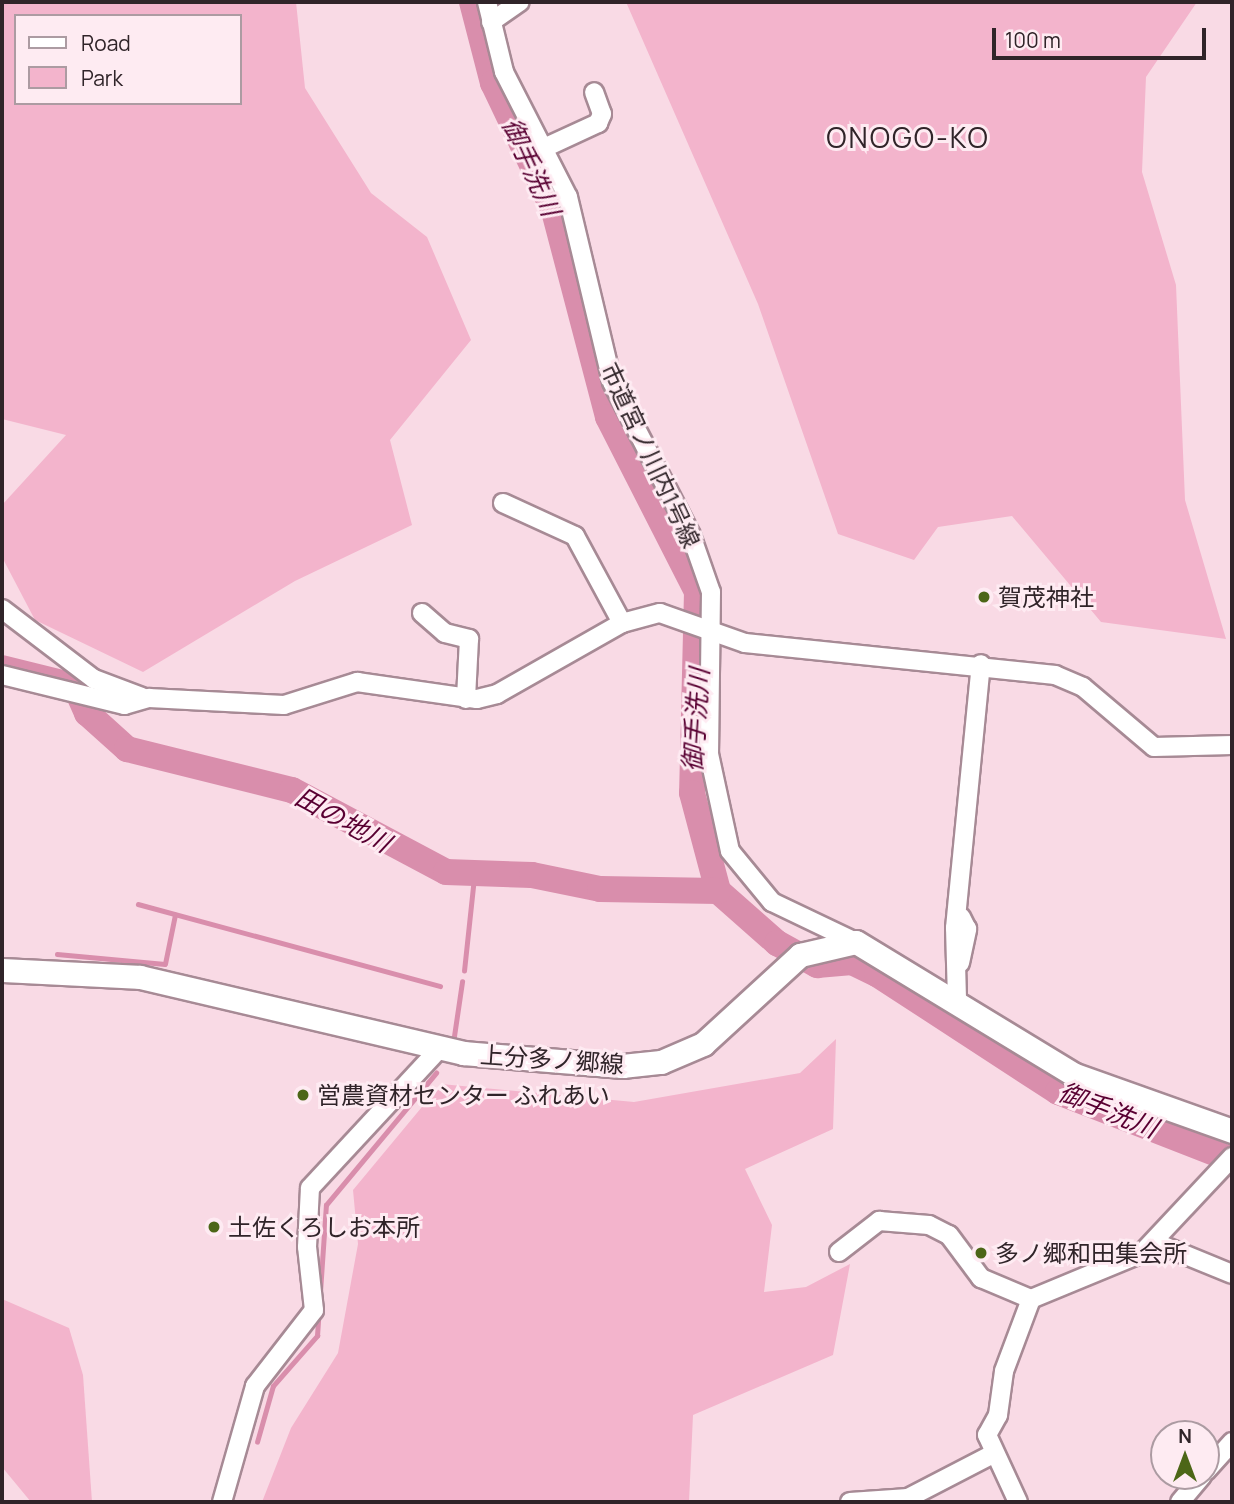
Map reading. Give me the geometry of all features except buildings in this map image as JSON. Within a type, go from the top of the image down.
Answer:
[{"type":"main road","name":"上分多ノ郷線","points":[[2,970],[175,983],[440,1048],[596,1066],[661,1062],[703,1044],[780,969],[828,943],[856,942]]},
{"type":"main road","points":[[856,942],[957,999],[1075,1075],[1232,1131]]},
{"type":"street","name":"市道宮ノ川内1号線","points":[[487,2],[505,72],[568,197],[612,382],[691,535],[711,592],[709,754],[730,851],[772,902],[856,942]]},
{"type":"street","points":[[491,22],[520,2]]},
{"type":"street","points":[[544,148],[598,123],[602,114],[594,93]]},
{"type":"street","points":[[503,503],[575,536],[622,623]]},
{"type":"street","points":[[2,609],[94,679],[149,698],[284,705],[357,682],[466,699],[497,694],[622,623],[660,613],[688,620],[712,632],[745,643],[981,664],[1069,679],[1154,747],[1232,745]]},
{"type":"street","points":[[422,613],[445,633],[469,639],[466,699]]},
{"type":"street","points":[[957,999],[960,963],[967,929],[961,917],[981,664]]},
{"type":"street","points":[[2,675],[124,705],[149,698]]},
{"type":"street","points":[[222,1502],[255,1386],[314,1310],[307,1247],[310,1188],[440,1048]]},
{"type":"street","points":[[1018,1502],[991,1455],[987,1435],[998,1415],[1004,1371],[1031,1299],[1154,1242],[1228,1161]]},
{"type":"street","points":[[839,1252],[879,1221],[929,1225],[949,1235],[981,1278],[1031,1299]]},
{"type":"street","points":[[1154,1242],[1232,1274]]},
{"type":"street","points":[[1220,1455],[1232,1442]]},
{"type":"street","points":[[850,1502],[908,1498],[991,1455]]},
{"type":"green space","points":[[2,2],[296,2],[305,88],[371,193],[427,237],[471,340],[390,440],[412,525],[295,581],[143,672],[35,620],[2,557],[2,505],[66,435],[2,419]]},
{"type":"green space","points":[[626,2],[1197,2],[1146,77],[1142,172],[1176,285],[1185,500],[1226,639],[1101,622],[1012,516],[938,527],[914,560],[838,534],[758,304]]},
{"type":"green space","points":[[836,1039],[833,1129],[745,1169],[772,1225],[764,1292],[806,1287],[850,1264],[833,1355],[693,1415],[689,1502],[262,1502],[291,1428],[338,1353],[358,1244],[353,1190],[441,1084],[634,1102],[800,1073]]},
{"type":"green space","points":[[2,1299],[69,1328],[83,1375],[92,1502],[31,1502],[2,1467]]},
{"type":"waterway","name":"御手洗川","points":[[472,2],[493,83],[554,211],[608,417],[697,592],[692,793],[718,891],[777,943],[817,965],[852,962],[877,974],[1058,1092],[1232,1160]]},
{"type":"waterway","name":"田の地川","points":[[2,668],[75,686],[87,713],[127,749],[292,790],[446,872],[532,875],[600,889],[718,891]]},
{"type":"waterway","points":[[464,971],[474,877]]},
{"type":"waterway","points":[[138,904],[440,986]]},
{"type":"waterway","points":[[57,954],[165,964],[175,915]]},
{"type":"waterway","points":[[453,1043],[462,982]]},
{"type":"waterway","points":[[257,1442],[273,1386],[317,1336],[326,1205],[436,1073]]},
{"type":"place","name":"賀茂神社","points":[[984,597]]},
{"type":"place","name":"営農資材センター ふれあい","points":[[303,1095]]},
{"type":"place","name":"土佐くろしお本所","points":[[214,1227]]},
{"type":"place","name":"多ノ郷和田集会所","points":[[981,1253]]},
{"type":"district","name":"ONOGO-KO","points":[[908,137]]}]
